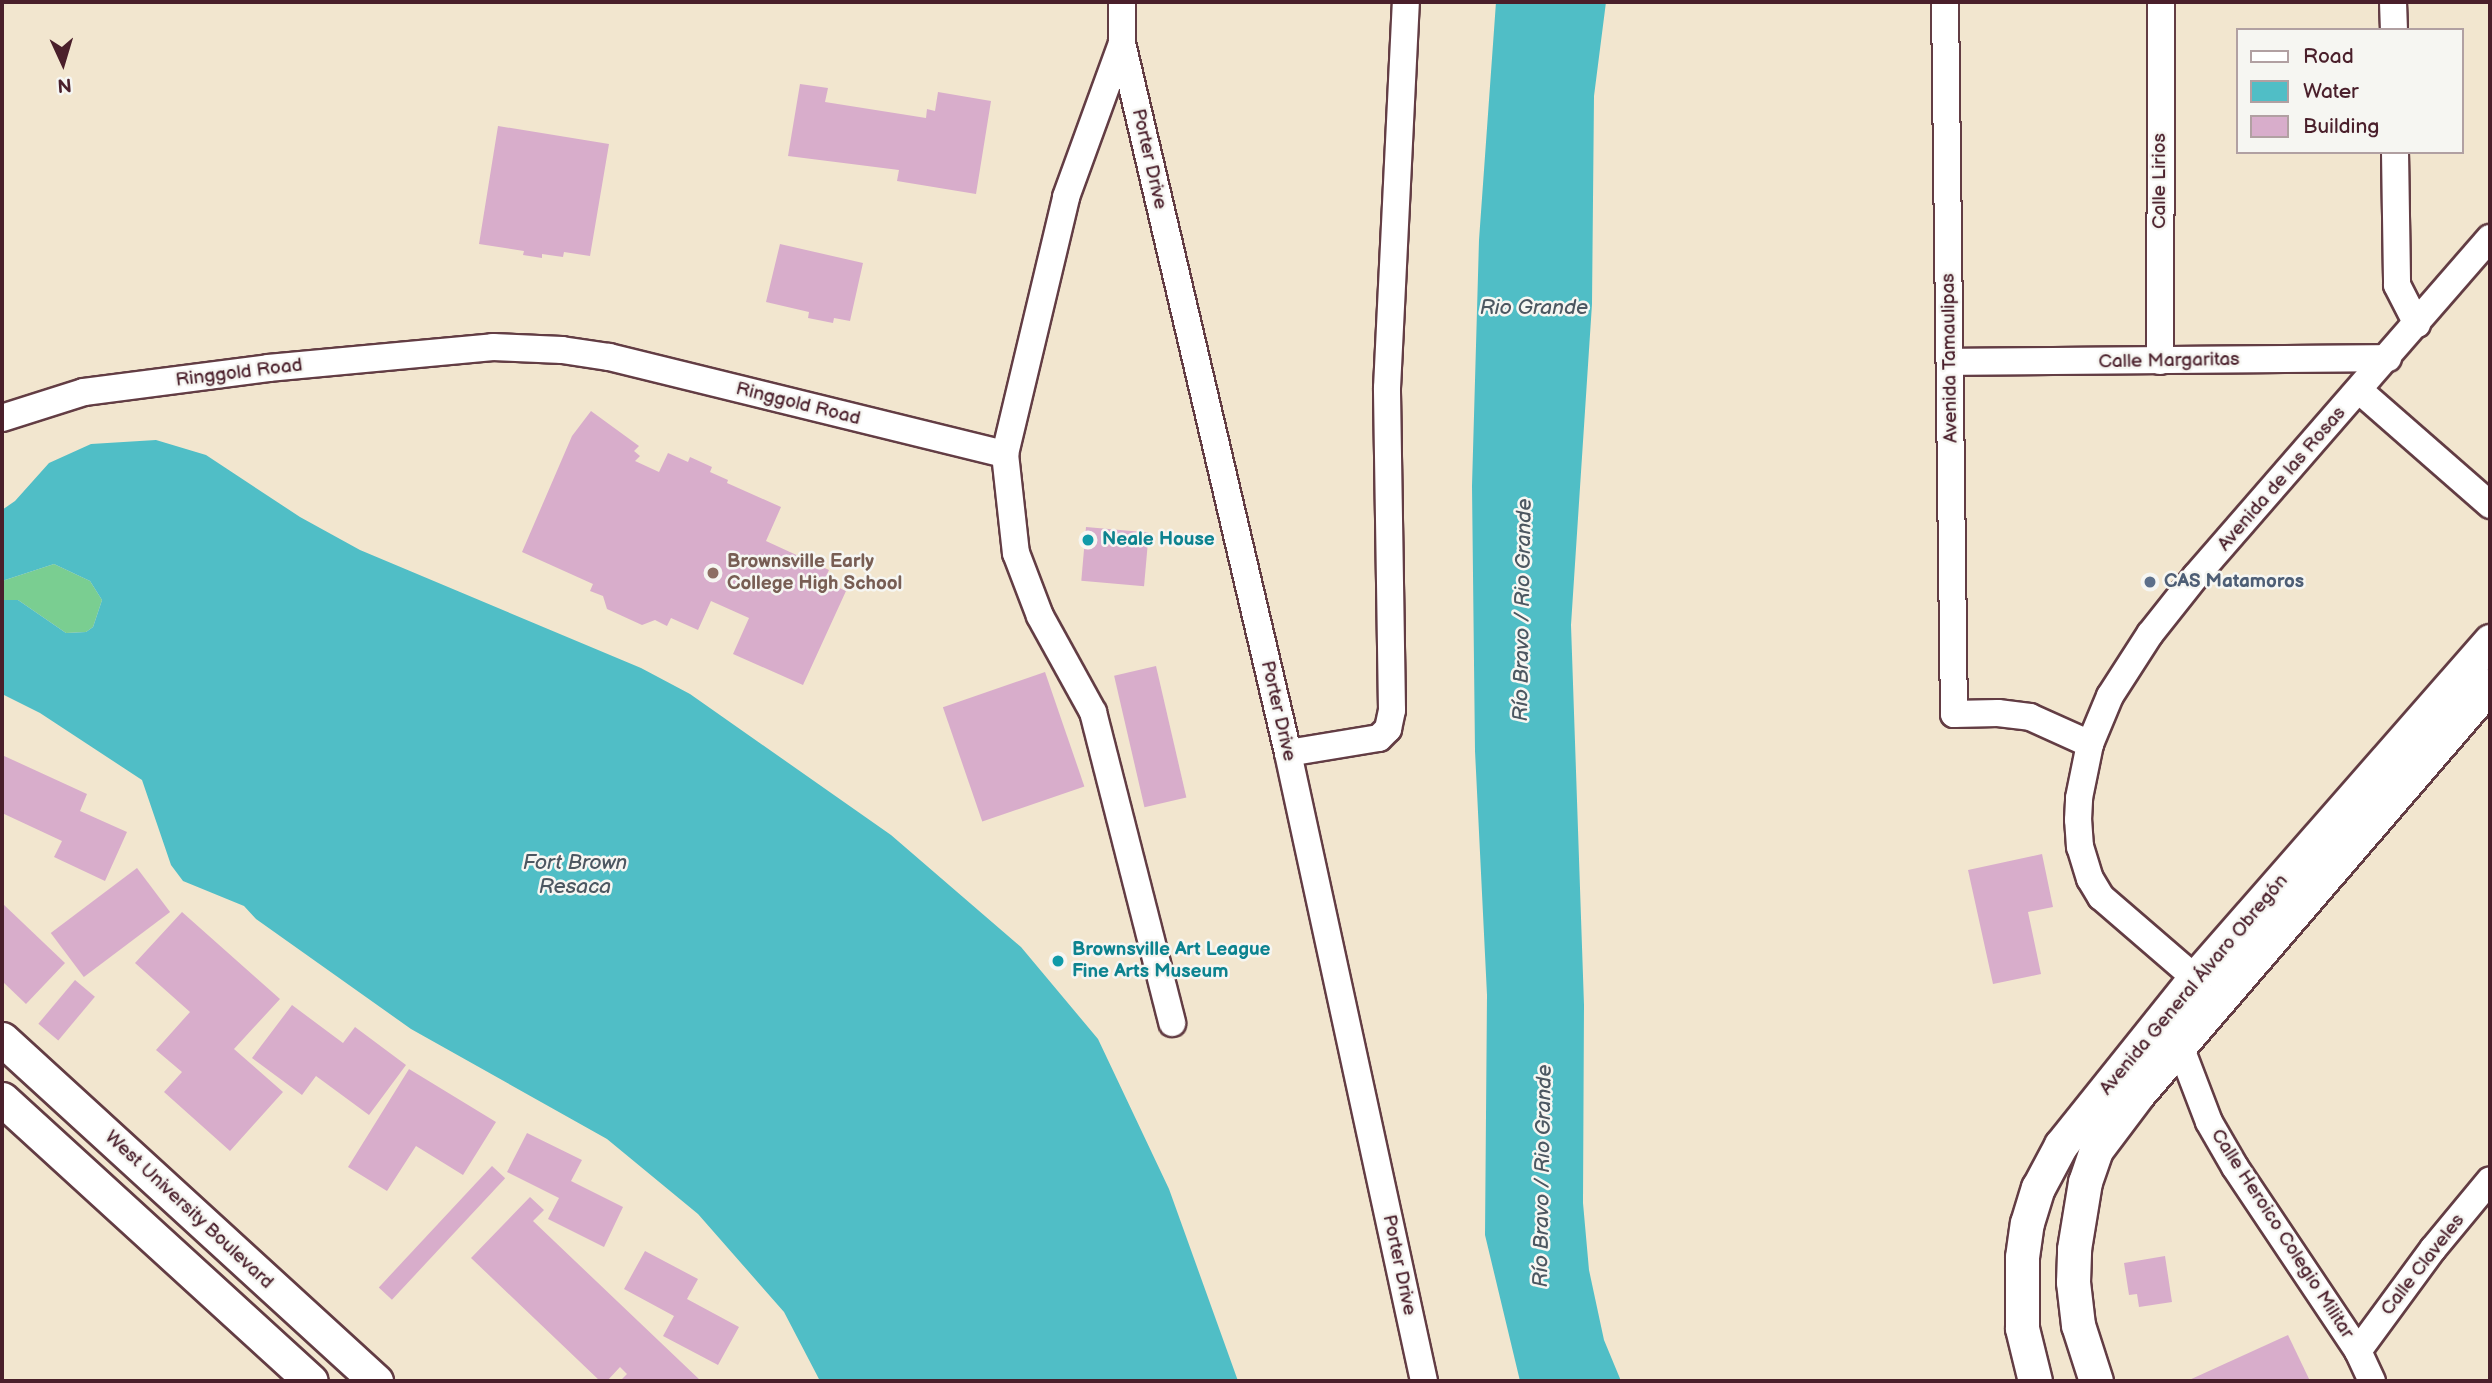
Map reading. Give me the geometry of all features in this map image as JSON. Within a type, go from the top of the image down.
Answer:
[{"type":"main road","name":"Avenida General Álvaro Obregón","points":[[2096,1381],[2078,1325],[2073,1282],[2074,1249],[2085,1182],[2096,1150],[2139,1093],[2180,1046],[2490,641]]},
{"type":"main road","name":"Avenida General Álvaro Obregón","points":[[2035,1381],[2022,1328],[2021,1297],[2027,1223],[2038,1188],[2061,1145],[2195,978],[2337,840],[2490,685]]},
{"type":"main road","name":"West University Boulevard","points":[[2,1039],[376,1381]]},
{"type":"main road","points":[[2,1099],[311,1381]]},
{"type":"street","points":[[1122,2],[1122,43],[1066,197],[1005,454],[1016,552],[1040,616],[1093,712],[1172,1023]]},
{"type":"street","points":[[1288,753],[1379,738],[1388,729],[1392,710],[1387,388],[1406,2]]},
{"type":"street","name":"Avenida Tamaulipas","points":[[1945,2],[1954,714],[2030,717],[2090,744]]},
{"type":"street","name":"Calle Lirios","points":[[2160,361],[2161,2]]},
{"type":"street","points":[[2393,2],[2394,28]]},
{"type":"street","name":"Porter Drive","points":[[1122,43],[1288,753],[1424,1381]]},
{"type":"street","points":[[2395,154],[2397,285],[2417,324]]},
{"type":"street","name":"Avenida de las Rosas","points":[[2195,978],[2101,897],[2090,878],[2080,847],[2078,820],[2079,797],[2090,744],[2110,696],[2150,634],[2196,576],[2360,391],[2490,237]]},
{"type":"street","name":"Ringgold Road","points":[[2,418],[84,392],[268,368],[493,347],[562,350],[609,357],[1005,454]]},
{"type":"street","name":"Calle Margaritas","points":[[1950,362],[2388,358]]},
{"type":"street","points":[[2360,391],[2490,505]]},
{"type":"street","name":"Calle Heroico Colegio Militar","points":[[2180,1046],[2209,1122],[2228,1156],[2358,1351],[2372,1381]]},
{"type":"street","name":"Calle Claveles","points":[[2358,1351],[2433,1249],[2490,1180]]},
{"type":"green space","points":[[54,564],[90,581],[102,600],[93,627],[86,632],[66,633],[18,600],[2,600],[2,581]]},
{"type":"water","name":"Rio Grande","points":[[1496,2],[1606,2],[1594,96],[1592,304],[1571,625],[1584,1005],[1583,1203],[1589,1270],[1604,1340],[1621,1381],[1520,1381],[1485,1235],[1487,995],[1475,751],[1472,486],[1479,240]]},
{"type":"water","name":"Fort Brown Resaca","points":[[156,440],[206,455],[300,517],[360,550],[641,668],[690,694],[891,835],[1021,947],[1098,1039],[1169,1189],[1238,1381],[820,1381],[784,1312],[698,1214],[607,1139],[411,1029],[256,919],[244,906],[183,881],[171,865],[142,780],[40,713],[2,694],[2,600],[18,600],[66,633],[86,632],[93,627],[102,600],[90,581],[54,564],[2,581],[2,510],[15,501],[49,463],[91,444]]},
{"type":"building","points":[[800,84],[828,88],[825,102],[926,118],[927,109],[935,111],[938,92],[991,101],[976,194],[897,181],[899,170],[788,156]]},
{"type":"building","points":[[498,126],[609,144],[590,256],[564,252],[563,257],[542,254],[542,258],[523,255],[524,251],[479,244]]},
{"type":"building","points":[[780,244],[863,263],[850,321],[834,318],[833,323],[808,318],[809,312],[766,302]]},
{"type":"building","points":[[591,411],[639,446],[634,451],[640,456],[635,461],[659,472],[668,453],[688,462],[690,457],[712,467],[710,472],[728,480],[727,483],[781,507],[766,541],[829,570],[824,581],[846,591],[803,685],[733,654],[749,618],[711,601],[698,630],[671,618],[667,626],[655,620],[642,625],[607,609],[603,596],[590,591],[593,584],[522,552],[572,436]]},
{"type":"building","points":[[1086,527],[1149,532],[1144,586],[1081,581]]},
{"type":"building","points":[[1156,666],[1186,798],[1144,807],[1114,676]]},
{"type":"building","points":[[1045,672],[1084,786],[982,822],[943,707]]},
{"type":"building","points":[[2,755],[87,794],[80,811],[127,832],[105,881],[54,857],[62,841],[2,813]]},
{"type":"building","points":[[2042,854],[2053,907],[2028,912],[2041,974],[1993,984],[1968,870]]},
{"type":"building","points":[[137,868],[170,912],[84,977],[51,933]]},
{"type":"building","points":[[2,903],[65,963],[26,1004],[2,981]]},
{"type":"building","points":[[182,912],[280,999],[234,1049],[283,1092],[230,1151],[164,1092],[182,1072],[156,1050],[190,1012],[135,963]]},
{"type":"building","points":[[75,980],[95,997],[58,1040],[38,1024]]},
{"type":"building","points":[[292,1005],[343,1043],[355,1027],[406,1065],[369,1115],[316,1076],[302,1095],[252,1058]]},
{"type":"building","points":[[409,1069],[496,1122],[463,1175],[416,1146],[387,1191],[348,1167]]},
{"type":"building","points":[[527,1133],[582,1160],[571,1181],[623,1207],[604,1247],[548,1219],[559,1198],[507,1172]]},
{"type":"building","points":[[492,1166],[505,1178],[392,1300],[379,1287]]},
{"type":"building","points":[[530,1197],[544,1210],[533,1221],[701,1381],[620,1381],[627,1374],[620,1367],[607,1381],[600,1381],[471,1258]]},
{"type":"building","points":[[645,1251],[698,1279],[687,1299],[739,1327],[718,1365],[663,1336],[674,1316],[624,1289]]},
{"type":"building","points":[[2165,1256],[2172,1302],[2139,1307],[2137,1294],[2129,1295],[2124,1263]]},
{"type":"building","points":[[2288,1335],[2310,1381],[2187,1381]]},
{"type":"place","name":"Neale House","points":[[1088,540]]},
{"type":"place","name":"Brownsville Early College High School","points":[[713,573]]},
{"type":"place","name":"CAS Matamoros","points":[[2150,582]]},
{"type":"place","name":"Brownsville Art League Fine Arts Museum","points":[[1058,961]]},
{"type":"water label","name":"Río Bravo / Rio Grande","points":[[1523,610]]},
{"type":"water label","name":"Río Bravo / Rio Grande","points":[[1543,1176]]}]
